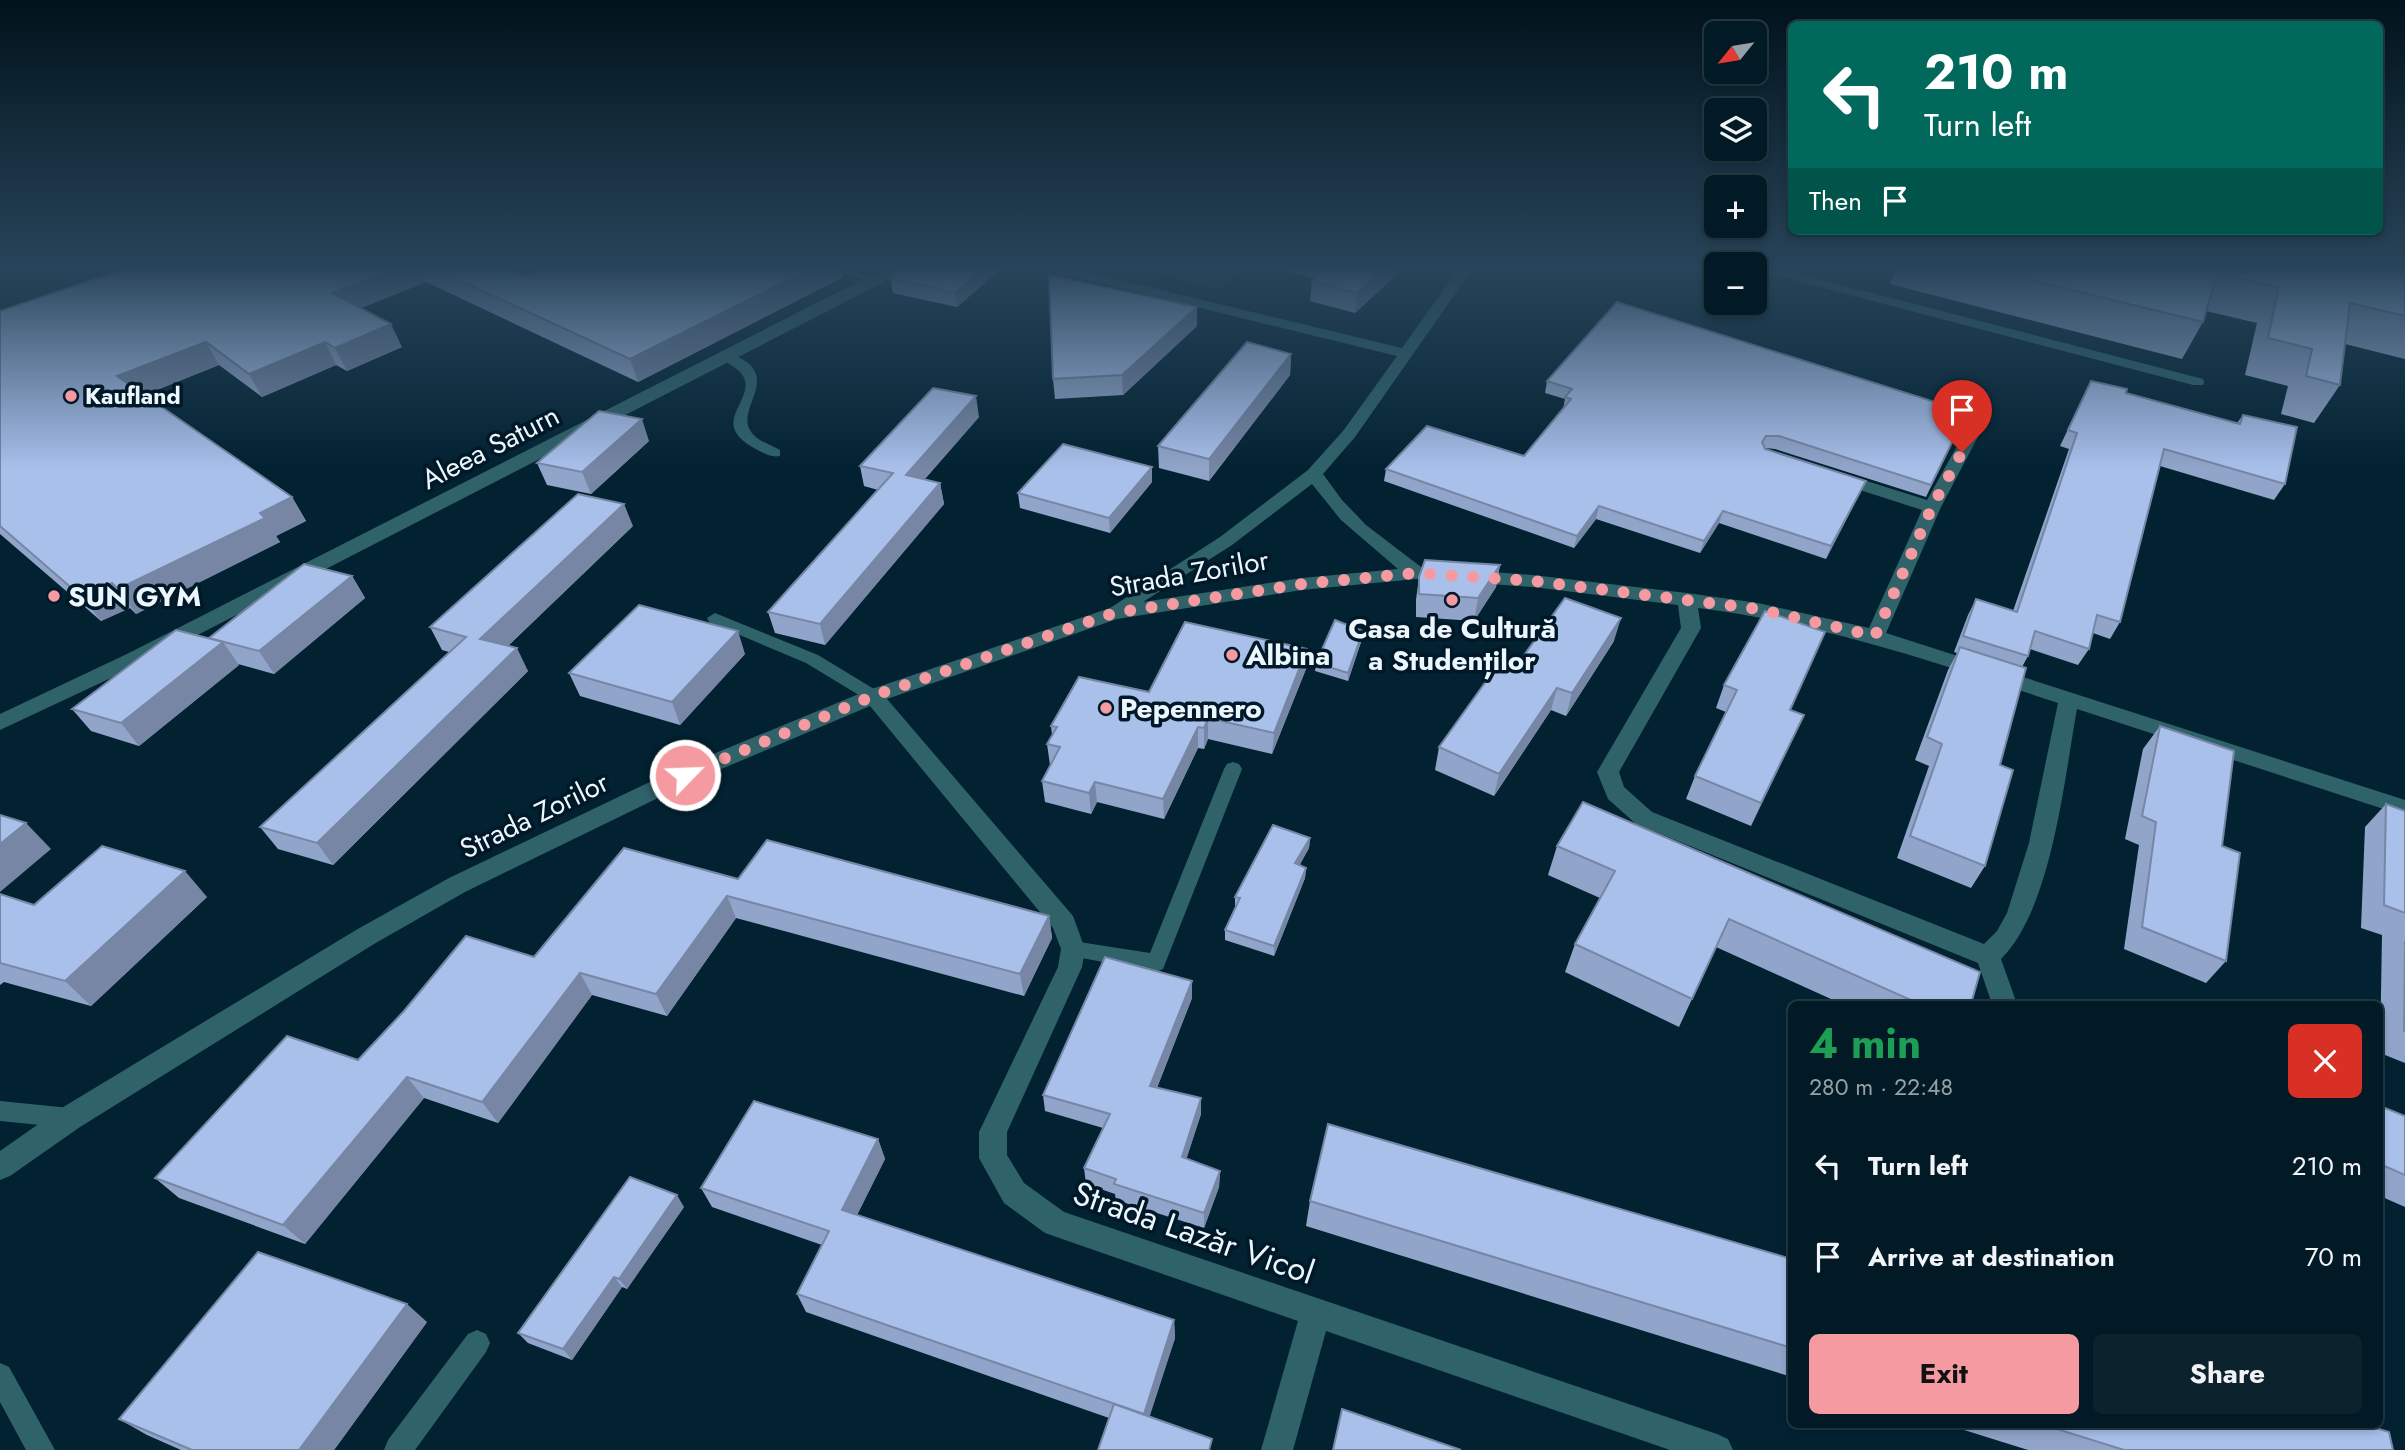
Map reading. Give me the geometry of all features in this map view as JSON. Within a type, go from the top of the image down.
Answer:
[{"type":"street","name":"Aleea Saturn","points":[[0,723],[136,658],[767,335]]},
{"type":"street","points":[[1329,335],[1404,353]]},
{"type":"street","points":[[1114,613],[1226,541],[1314,474],[1349,435],[1417,335]]},
{"type":"street","points":[[1875,636],[1932,507],[1972,433]]},
{"type":"street","points":[[1819,471],[1932,507]]},
{"type":"street","points":[[1314,474],[1331,501],[1352,522],[1416,573]]},
{"type":"street","name":"Strada Zorilor","points":[[0,1167],[70,1118],[213,1028],[457,885],[685,775],[873,696],[1114,613],[1302,584],[1416,573],[1533,581],[1687,598],[1758,609],[1875,636],[2405,808]]},
{"type":"street","points":[[1687,598],[1691,628],[1608,772],[1610,787],[1621,800],[1644,818],[1988,956],[2003,1001]]},
{"type":"street","points":[[873,696],[1064,923],[1073,949]]},
{"type":"street","points":[[1988,956],[2006,938],[2019,914],[2040,843],[2069,698]]},
{"type":"street","name":"Strada Lazăr Vicol","points":[[1073,949],[1070,967],[993,1132],[993,1158],[1014,1193],[1055,1223],[1717,1450]]},
{"type":"street","points":[[1277,1450],[1316,1312]]},
{"type":"lane","points":[[2027,335],[2198,382]]},
{"type":"lane","points":[[725,356],[743,365],[751,373],[753,384],[742,407],[741,426],[747,436],[775,453]]},
{"type":"lane","points":[[715,618],[812,659],[873,696]]},
{"type":"lane","points":[[1073,949],[1156,963],[1233,769]]},
{"type":"lane","points":[[0,1111],[70,1118]]},
{"type":"lane","points":[[398,1450],[477,1343]]},
{"type":"lane","points":[[0,1376],[41,1450]]},
{"type":"building","points":[[0,335],[366,335],[335,348],[325,342],[249,374],[206,342],[117,376],[292,497],[260,513],[265,518],[118,589],[112,583],[82,597],[0,526]]},
{"type":"building","points":[[577,335],[679,335],[630,359]]},
{"type":"building","points":[[1051,335],[1166,335],[1122,375],[1053,379]]},
{"type":"building","points":[[1588,335],[1721,335],[1967,412],[1931,485],[1779,436],[1766,436],[1762,442],[1765,449],[1866,481],[1831,546],[1723,511],[1704,541],[1599,506],[1577,536],[1386,469],[1427,426],[1524,456],[1571,399],[1565,397],[1572,389],[1547,381]]},
{"type":"building","points":[[2269,335],[2346,335],[2340,385],[2306,376],[2312,349],[2268,338]]},
{"type":"building","points":[[1247,342],[1291,354],[1209,459],[1158,446]]},
{"type":"building","points":[[2091,381],[2127,389],[2126,393],[2240,424],[2243,415],[2297,427],[2285,484],[2164,449],[2120,622],[2097,615],[2089,649],[2035,631],[2028,656],[1963,636],[1976,599],[2017,612],[2077,433],[2068,430]]},
{"type":"building","points":[[933,388],[976,396],[906,475],[940,483],[820,624],[768,612],[893,473],[860,466]]},
{"type":"building","points":[[599,411],[642,419],[582,472],[537,463]]},
{"type":"building","points":[[1063,444],[1152,467],[1109,518],[1018,493]]},
{"type":"building","points":[[578,494],[624,504],[480,639],[517,648],[317,843],[260,827],[466,637],[430,627]]},
{"type":"building","points":[[1425,560],[1500,565],[1478,598],[1419,594],[1419,577]]},
{"type":"building","points":[[304,564],[352,576],[259,651],[209,638]]},
{"type":"building","points":[[1565,598],[1621,618],[1572,693],[1557,688],[1499,774],[1439,747],[1497,666],[1512,672]]},
{"type":"building","points":[[639,605],[738,631],[672,702],[569,673]]},
{"type":"building","points":[[1765,611],[1825,632],[1790,710],[1804,715],[1761,803],[1695,776],[1737,690],[1724,685]]},
{"type":"building","points":[[1335,620],[1363,631],[1348,673],[1316,663]]},
{"type":"building","points":[[1185,622],[1307,649],[1274,733],[1208,718],[1204,728],[1198,727],[1163,799],[1095,782],[1089,793],[1042,781],[1060,747],[1047,744],[1057,727],[1051,726],[1079,677],[1149,692]]},
{"type":"building","points":[[176,630],[223,642],[121,723],[72,709]]},
{"type":"building","points":[[1960,647],[2026,668],[2000,765],[2013,770],[1985,866],[1910,836],[1942,744],[1927,737]]},
{"type":"building","points":[[2160,726],[2234,751],[2222,846],[2240,853],[2226,961],[2142,927],[2156,822],[2142,816]]},
{"type":"building","points":[[1583,802],[1980,972],[1972,1001],[1911,1001],[1729,919],[1692,999],[1575,944],[1615,871],[1557,846]]},
{"type":"building","points":[[2386,804],[2405,811],[2405,913],[2384,905]]},
{"type":"building","points":[[0,815],[26,823],[0,844]]},
{"type":"building","points":[[1273,825],[1310,838],[1295,863],[1306,868],[1274,946],[1225,930],[1240,898],[1235,897]]},
{"type":"building","points":[[767,840],[1049,916],[1020,974],[727,896],[656,994],[580,973],[482,1102],[407,1077],[283,1225],[155,1178],[287,1036],[358,1060],[404,1011],[466,936],[534,957],[624,848],[738,879]]},
{"type":"building","points":[[102,846],[185,871],[65,981],[0,963],[0,894],[34,905]]},
{"type":"building","points":[[2405,941],[2405,1031],[2404,1031]]},
{"type":"building","points":[[1105,957],[1192,981],[1150,1086],[1201,1098],[1182,1157],[1220,1171],[1204,1213],[1114,1184],[1116,1179],[1084,1168],[1110,1114],[1043,1095]]},
{"type":"building","points":[[754,1101],[878,1139],[842,1210],[1174,1320],[1144,1414],[797,1294],[829,1231],[701,1188]]},
{"type":"building","points":[[2383,1107],[2405,1116],[2405,1175],[2383,1165]]},
{"type":"building","points":[[1328,1124],[1788,1258],[1788,1347],[1310,1201]]},
{"type":"building","points":[[630,1177],[677,1195],[619,1279],[614,1277],[563,1349],[518,1333]]},
{"type":"building","points":[[258,1252],[407,1304],[299,1450],[192,1450],[119,1419]]},
{"type":"building","points":[[1114,1404],[1212,1439],[1209,1450],[1098,1450]]},
{"type":"building","points":[[1342,1409],[1461,1450],[1333,1450]]},
{"type":"building","points":[[2054,1428],[2376,1428],[2389,1432],[2393,1450],[2124,1450]]},
{"type":"place","name":"Kaufland","points":[[71,396]]},
{"type":"place","name":"SUN GYM","points":[[54,596]]},
{"type":"place","name":"Casa de Cultură a Studenților","points":[[1452,600]]},
{"type":"place","name":"Albina","points":[[1232,655]]},
{"type":"place","name":"Pepennero","points":[[1106,708]]},
{"type":"route","points":[[685,775],[815,718],[873,696],[1114,613],[1302,584],[1416,573],[1533,581],[1687,598],[1758,609],[1875,636],[1932,507],[1962,452]]}]
